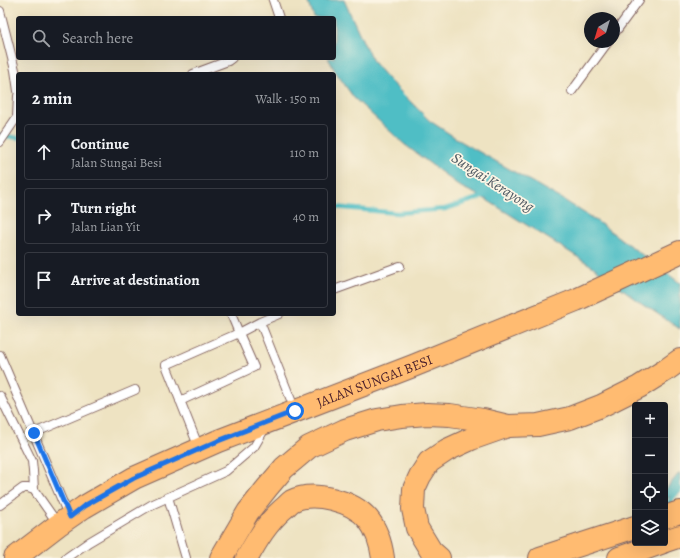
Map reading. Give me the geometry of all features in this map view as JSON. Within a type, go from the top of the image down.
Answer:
[{"type":"main road","name":"JALAN SUNGAI BESI","points":[[15,558],[84,506],[134,478],[218,441],[420,363],[576,300],[680,252]]},
{"type":"main road","points":[[221,558],[248,512],[284,468],[309,447],[345,430],[377,420],[427,414],[450,415],[483,420],[508,426],[538,425],[570,418],[601,406],[639,387],[673,365]]},
{"type":"main road","points":[[439,558],[431,551],[417,528],[413,509],[414,489],[420,476],[429,462],[447,450],[508,426]]},
{"type":"main road","points":[[247,558],[260,535],[275,516],[292,502],[306,497],[324,497],[341,501],[356,509],[367,518],[376,530],[382,548],[383,558]]},
{"type":"main road","points":[[668,516],[680,512]]},
{"type":"main road","points":[[540,558],[632,528]]},
{"type":"main road","points":[[619,558],[671,539]]},
{"type":"lane","points":[[273,0],[278,16]]},
{"type":"lane","points":[[620,26],[639,0]]},
{"type":"lane","points":[[0,11],[16,77]]},
{"type":"lane","points":[[572,91],[604,48]]},
{"type":"lane","points":[[198,72],[229,60]]},
{"type":"lane","points":[[0,142],[16,120]]},
{"type":"lane","points":[[336,289],[400,266]]},
{"type":"lane","points":[[180,401],[254,367],[232,316]]},
{"type":"lane","points":[[199,449],[166,365],[274,316]]},
{"type":"lane","points":[[260,322],[295,411]]},
{"type":"lane","points":[[0,355],[34,433],[64,521]]},
{"type":"lane","points":[[34,433],[135,390]]},
{"type":"lane","points":[[0,396],[32,460],[34,490]]},
{"type":"lane","points":[[66,558],[89,542],[151,505],[226,471],[254,447],[269,421]]},
{"type":"lane","points":[[0,505],[23,488],[28,488],[34,490],[64,521]]},
{"type":"lane","points":[[168,497],[186,558]]},
{"type":"water","name":"Sungai Kerayong","points":[[308,0],[344,0],[374,63],[430,121],[462,142],[567,202],[598,222],[680,283],[680,329],[640,302],[592,266],[482,197],[461,187],[404,144],[354,98],[329,60],[336,60],[336,16],[313,16]]},
{"type":"water","points":[[680,472],[680,493],[668,498],[668,486]]},
{"type":"waterway","points":[[0,135],[16,138]]},
{"type":"waterway","name":"Sungai Kerayong","points":[[336,207],[397,213],[445,209],[487,194]]},
{"type":"waterway","points":[[668,503],[680,489]]},
{"type":"route","points":[[34,433],[70,517],[84,506],[134,478],[218,441],[295,411]]}]
